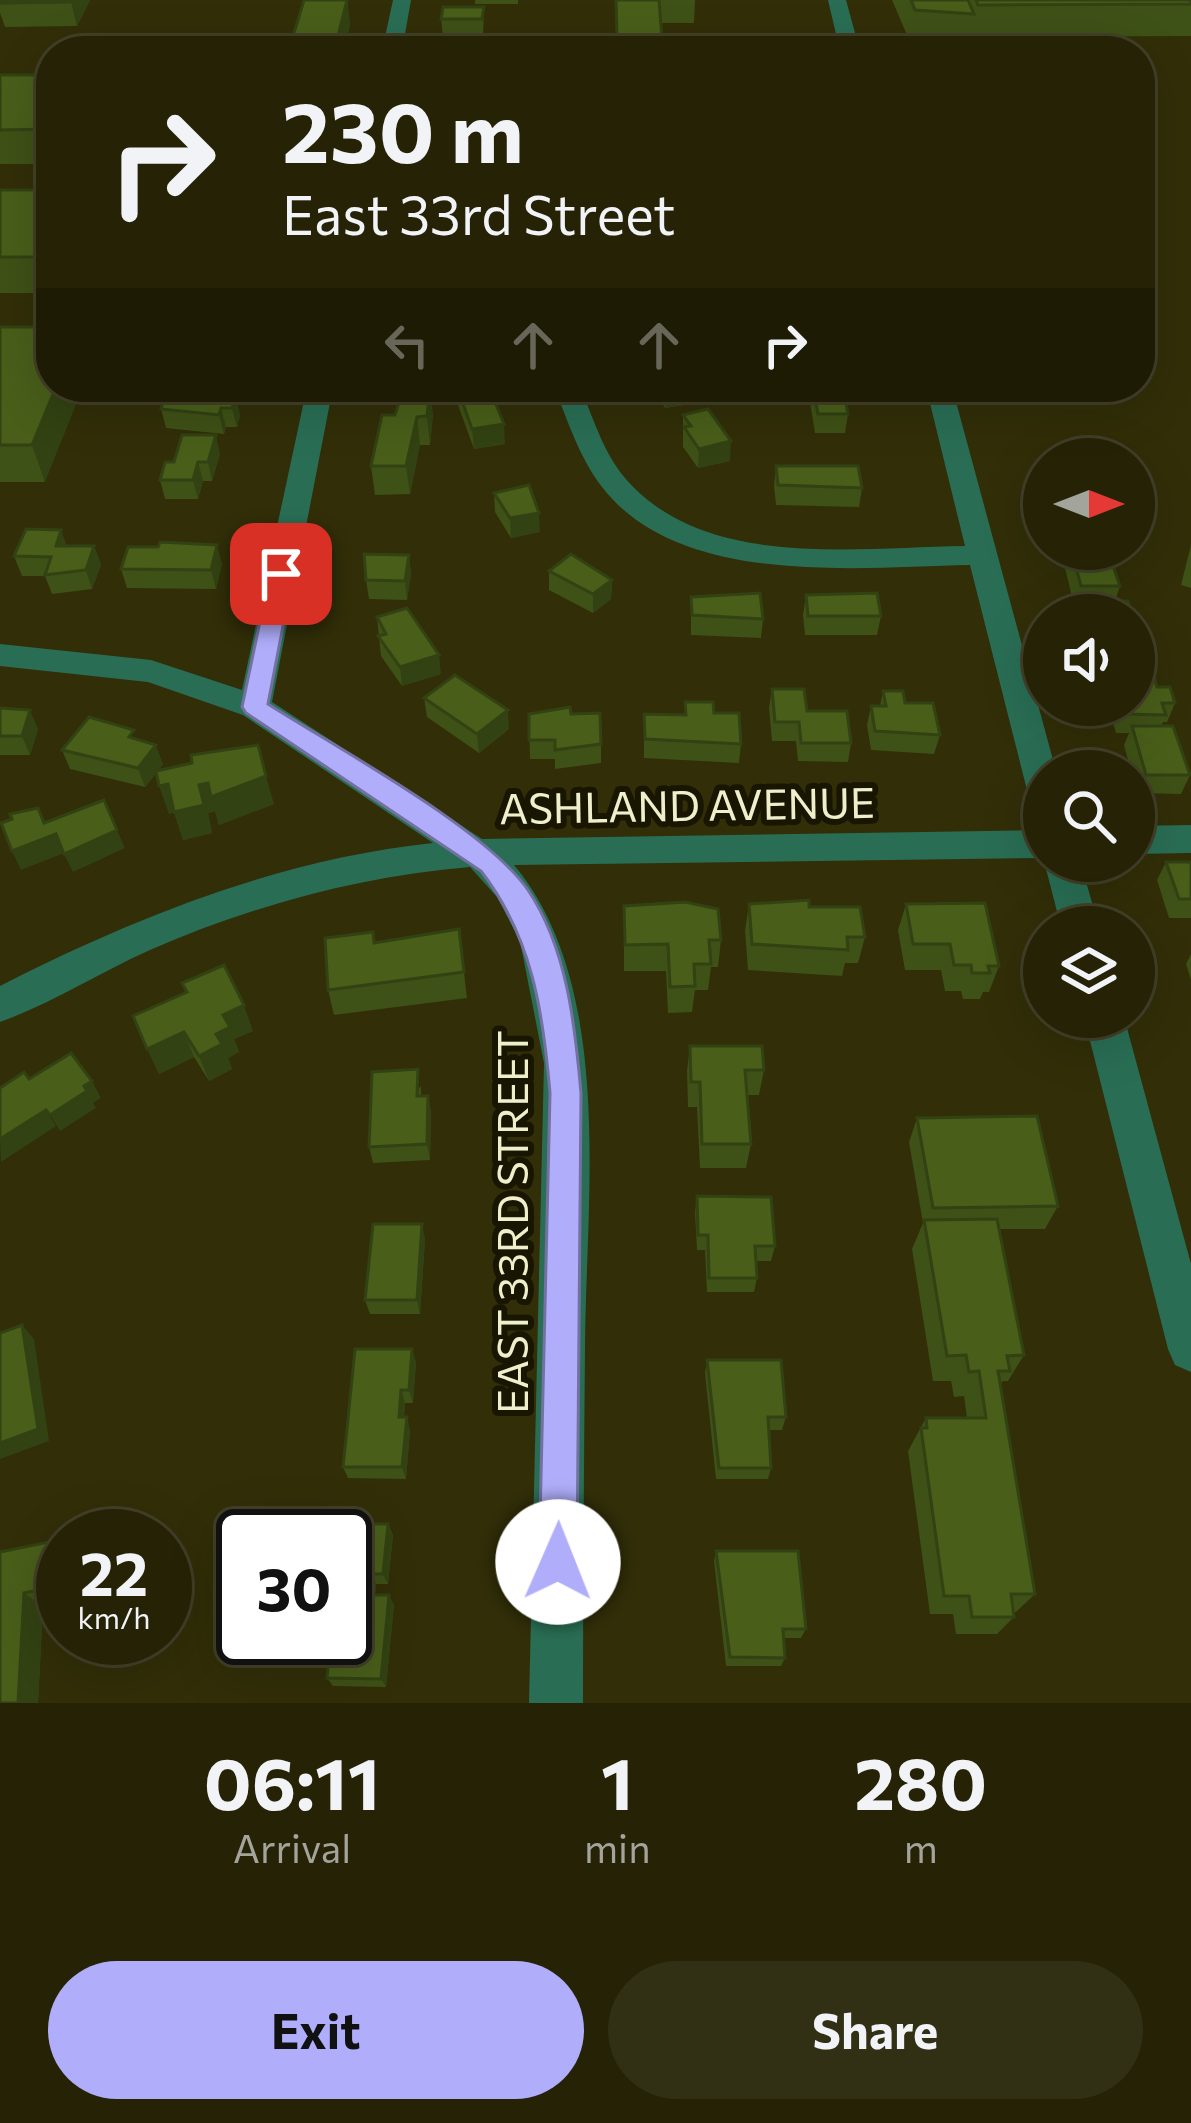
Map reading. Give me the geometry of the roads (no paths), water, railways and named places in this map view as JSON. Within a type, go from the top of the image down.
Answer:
[{"type":"street","points":[[395,36],[402,0]]},
{"type":"street","points":[[837,0],[846,36]]},
{"type":"street","points":[[255,707],[317,402]]},
{"type":"street","points":[[575,402],[621,492],[694,536],[722,547],[769,554],[983,556]]},
{"type":"street","points":[[943,402],[1034,750]]},
{"type":"street","name":"EAST 33RD STREET","points":[[0,655],[151,671],[255,707],[476,852],[519,900],[546,966],[562,1039],[556,1703]]},
{"type":"street","points":[[1155,840],[1191,839]]},
{"type":"street","name":"ASHLAND AVENUE","points":[[0,1005],[122,944],[231,902],[367,867],[476,852],[1023,844]]},
{"type":"street","points":[[1109,1038],[1191,1349]]}]
